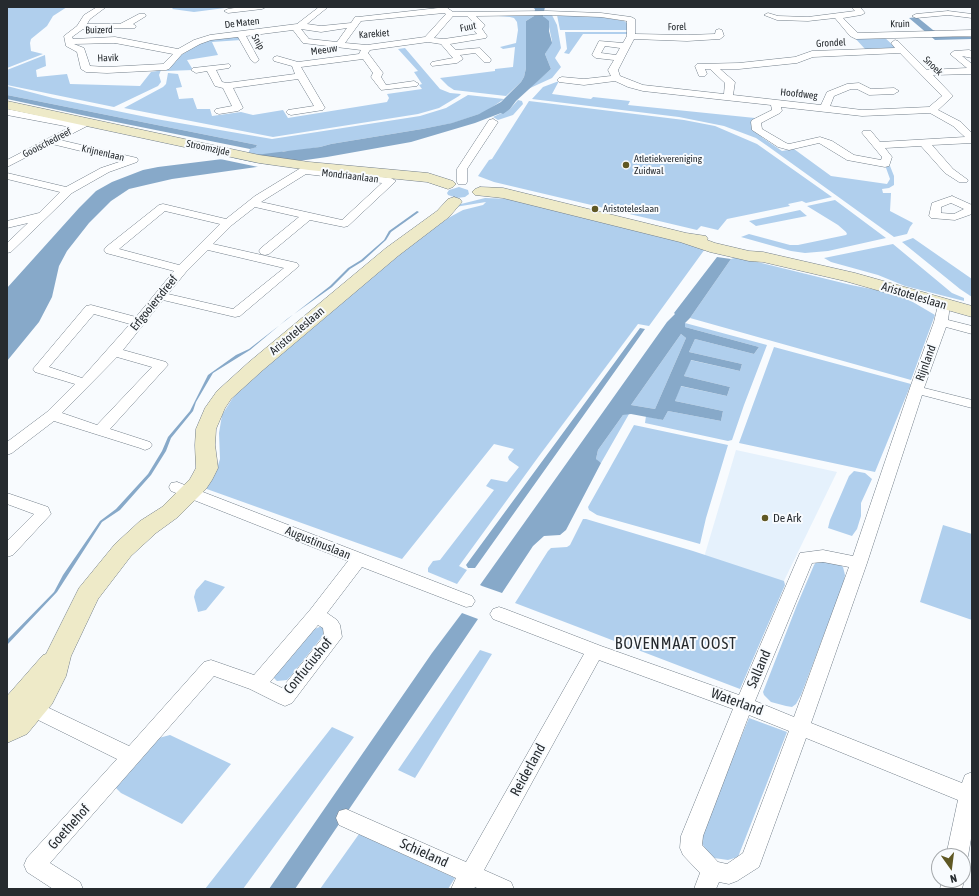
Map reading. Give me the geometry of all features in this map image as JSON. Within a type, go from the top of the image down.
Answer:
[{"type":"street","name":"Buizerd","points":[[102,7],[87,17],[81,27],[68,36],[68,42],[115,40],[179,52]]},
{"type":"street","points":[[228,13],[262,7],[266,16]]},
{"type":"street","points":[[298,27],[324,7]]},
{"type":"street","points":[[773,10],[768,15],[777,18],[808,19],[861,13],[855,7]]},
{"type":"street","points":[[941,7],[948,13]]},
{"type":"street","points":[[428,39],[446,10]]},
{"type":"street","points":[[339,45],[358,19],[400,11],[446,10],[469,14],[601,11],[631,19],[631,36],[613,70],[616,78]]},
{"type":"street","points":[[916,16],[948,13],[972,16]]},
{"type":"street","name":"Fuut","points":[[428,39],[444,42],[483,36],[476,29],[481,25],[469,14]]},
{"type":"street","points":[[122,26],[142,16]]},
{"type":"street","name":"Kruin","points":[[837,16],[856,36],[972,33]]},
{"type":"street","name":"De Maten","points":[[166,67],[179,52],[198,42],[210,38],[239,32],[298,27],[321,29],[354,25]]},
{"type":"street","points":[[81,27],[132,26]]},
{"type":"street","name":"Karekiet","points":[[298,27],[306,42],[339,45],[366,52],[428,39]]},
{"type":"street","name":"Snip","points":[[239,32],[256,60]]},
{"type":"street","name":"Forel","points":[[631,36],[650,38],[687,38],[720,36],[719,32]]},
{"type":"street","name":"Snoek","points":[[888,35],[901,50],[948,96],[932,110]]},
{"type":"street","name":"Havik","points":[[68,42],[70,46],[80,50],[86,69],[107,70],[166,67]]},
{"type":"street","points":[[435,64],[454,62],[459,58],[444,42]]},
{"type":"street","points":[[619,58],[596,55],[602,43],[626,46]]},
{"type":"street","points":[[454,53],[477,50],[487,60]]},
{"type":"street","name":"Grondel","points":[[712,66],[739,66],[797,60],[812,54],[901,50]]},
{"type":"street","points":[[366,52],[378,73],[376,77],[384,88],[414,84]]},
{"type":"street","name":"Meeuw","points":[[291,112],[320,108],[296,67],[298,65],[366,52]]},
{"type":"street","points":[[972,55],[969,53],[954,54],[972,69]]},
{"type":"street","points":[[276,59],[298,65]]},
{"type":"street","points":[[196,70],[226,66]]},
{"type":"street","points":[[702,74],[700,66],[712,66],[730,82],[728,98]]},
{"type":"street","points":[[210,68],[218,84],[227,86],[301,76]]},
{"type":"street","points":[[924,73],[972,69]]},
{"type":"street","name":"Hoofdweg","points":[[562,80],[584,82],[616,78],[632,85],[644,88],[862,113],[932,110]]},
{"type":"street","points":[[219,111],[238,108],[227,86]]},
{"type":"street","points":[[825,108],[830,94],[850,86],[859,86],[869,92],[894,91]]},
{"type":"street","points":[[775,103],[777,111],[756,122],[757,130],[782,145],[789,147],[820,140],[828,143],[850,158],[885,164],[887,157],[867,133]]},
{"type":"street","name":"Stroomzijde","points":[[7,105],[83,124]]},
{"type":"street","points":[[932,110],[957,124],[971,137]]},
{"type":"street","name":"Stroomzijde","points":[[7,112],[83,124],[302,167],[410,177],[449,192],[475,185],[479,195]]},
{"type":"street","points":[[449,192],[462,169],[493,122]]},
{"type":"street","name":"Gooischedreef","points":[[7,164],[83,124]]},
{"type":"street","points":[[877,144],[924,143],[971,137]]},
{"type":"street","name":"Krijnenlaan","points":[[7,249],[68,191],[105,170],[133,160],[51,141]]},
{"type":"street","points":[[924,143],[949,171],[963,180]]},
{"type":"street","points":[[7,152],[23,155]]},
{"type":"street","name":"Erfgooiersdreef","points":[[8,449],[52,415],[85,382],[114,352],[182,268],[228,223],[302,167]]},
{"type":"street","name":"Mondriaanlaan","points":[[253,203],[344,224],[391,181],[302,167]]},
{"type":"street","points":[[7,176],[68,191]]},
{"type":"street","name":"Aristoteleslaan","points":[[7,732],[17,726],[19,708],[43,696],[53,676],[58,656],[88,594],[123,550],[148,527],[170,512],[183,490],[186,477],[205,446],[206,429],[216,408],[233,385],[392,252],[432,220],[443,214],[449,192],[468,202],[479,195],[508,196],[686,238],[710,247],[749,256],[763,257],[885,287],[972,312]]},
{"type":"street","points":[[182,268],[110,250],[163,207],[228,223]]},
{"type":"street","points":[[7,225],[42,215]]},
{"type":"street","points":[[266,251],[307,216]]},
{"type":"street","points":[[160,296],[235,313],[293,266],[205,246]]},
{"type":"street","name":"Rijnland","points":[[944,305],[941,322],[917,390],[972,404]]},
{"type":"street","points":[[85,382],[40,369],[91,309],[139,322]]},
{"type":"street","points":[[941,322],[972,330]]},
{"type":"street","points":[[100,431],[162,365],[114,352]]},
{"type":"street","name":"Salland","points":[[859,563],[823,556],[806,557],[744,705],[692,836],[691,848],[709,880],[729,874],[751,860],[859,563],[917,390]]},
{"type":"street","points":[[52,415],[145,445]]},
{"type":"street","name":"Augustinuslaan","points":[[183,490],[462,600]]},
{"type":"street","points":[[7,498],[42,511],[44,514],[7,552]]},
{"type":"street","name":"Confuciushof","points":[[257,684],[316,615],[358,560]]},
{"type":"street","name":"Waterland","points":[[499,614],[971,791]]},
{"type":"street","name":"Confuciushof","points":[[211,668],[257,684],[285,698],[333,636],[331,625],[316,615]]},
{"type":"street","name":"Reiderland","points":[[466,882],[595,651]]},
{"type":"street","name":"Goethehof","points":[[72,889],[36,865],[131,756],[211,668]]},
{"type":"street","points":[[19,708],[131,756]]},
{"type":"street","points":[[959,848],[971,791]]},
{"type":"street","name":"Schieland","points":[[346,818],[466,882],[503,889]]},
{"type":"shaded area","points":[[7,7],[67,7],[53,16],[47,26],[31,39],[31,51],[43,54],[7,68]]},
{"type":"shaded area","points":[[174,7],[225,8],[194,12],[172,9]]},
{"type":"shaded area","points":[[532,7],[545,7],[543,16],[549,21],[549,31],[552,43],[545,54],[551,69],[503,114],[501,113],[475,123],[411,142],[327,157],[172,179],[129,189],[111,201],[89,223],[67,251],[59,266],[52,297],[39,322],[7,361],[7,288],[96,191],[112,182],[143,170],[320,147],[452,123],[479,114],[501,102],[524,77],[526,68],[526,21],[534,16],[535,9]]},
{"type":"shaded area","points":[[534,14],[534,16],[526,21],[526,68],[524,77],[521,82],[506,96],[454,90],[440,78],[495,71],[495,69],[513,67],[515,47],[503,49],[500,47],[516,43],[518,30],[517,22],[514,18],[510,17],[487,15]]},
{"type":"shaded area","points":[[543,15],[552,15],[557,25],[561,48],[555,58],[561,67],[552,78],[528,89],[551,69],[545,54],[552,41],[549,27]]},
{"type":"shaded area","points":[[557,15],[601,17],[624,21],[627,23],[628,30],[560,30]]},
{"type":"shaded area","points":[[917,17],[933,30],[950,37],[972,37],[972,39],[935,40],[909,18]]},
{"type":"shaded area","points":[[565,32],[628,32],[628,34],[583,34],[569,54],[564,53],[567,49]]},
{"type":"shaded area","points":[[238,36],[241,40],[212,42],[218,55],[187,60],[193,70],[166,71],[178,57],[200,43],[214,39]]},
{"type":"shaded area","points":[[883,36],[896,48],[865,49],[854,37]]},
{"type":"shaded area","points":[[405,48],[440,89],[450,93],[461,94],[439,108],[418,114],[273,137],[124,108],[163,87],[166,84],[168,73],[178,74],[182,87],[176,88],[179,99],[193,98],[197,109],[210,109],[212,116],[241,112],[253,115],[283,110],[288,118],[387,102],[389,98],[387,94],[422,89],[419,85],[422,84],[414,72],[418,71],[398,49]]},
{"type":"shaded area","points":[[45,55],[46,66],[36,70],[37,77],[67,74],[70,84],[140,86],[151,72],[157,71],[157,69],[161,70],[159,75],[161,82],[158,86],[114,107],[7,85],[7,70]]},
{"type":"shaded area","points":[[559,81],[552,94],[591,99],[593,97],[630,101],[628,105],[755,118],[754,130],[763,138],[782,151],[794,149],[831,176],[887,184],[890,179],[885,165],[890,166],[894,176],[894,185],[889,188],[882,189],[883,193],[891,193],[890,211],[913,223],[907,234],[894,237],[756,138],[724,126],[679,117],[532,99],[543,87]]},
{"type":"shaded area","points":[[7,86],[53,98],[156,119],[272,139],[420,116],[446,108],[468,95],[504,99],[485,112],[453,123],[320,147],[295,151],[282,151],[284,152],[259,156],[248,154],[250,149],[256,147],[257,145],[7,95]]},
{"type":"shaded area","points":[[7,95],[257,145],[257,147],[250,149],[91,117],[7,99]]},
{"type":"shaded area","points":[[518,100],[522,101],[523,104],[513,115],[498,120],[493,117],[510,109]]},
{"type":"shaded area","name":"Atletiekvereniging Zuidwal","points":[[529,101],[684,120],[715,126],[757,144],[832,197],[806,203],[802,201],[788,204],[790,206],[727,219],[718,230],[701,226],[697,230],[494,182],[478,176],[489,160],[492,159]]},
{"type":"shaded area","points":[[459,187],[468,190],[469,194],[465,197],[457,198],[448,195],[447,193],[449,190]]},
{"type":"shaded area","points":[[485,198],[512,199],[673,238],[705,249],[649,326],[638,324],[539,456],[459,566],[467,570],[457,584],[428,572],[428,568],[433,561],[440,560],[494,490],[486,486],[491,479],[507,482],[519,467],[509,460],[508,457],[514,449],[494,444],[402,559],[204,488],[215,474],[220,459],[219,433],[222,415],[243,385],[409,244],[450,217],[463,210],[483,205],[486,202],[455,207],[457,205]]},
{"type":"shaded area","points":[[835,200],[886,238],[828,251],[805,253],[791,251],[741,237],[749,234],[790,245],[798,245],[846,235],[846,232],[838,225],[807,206]]},
{"type":"shaded area","points":[[800,210],[807,216],[756,226],[749,221]]},
{"type":"shaded area","points":[[417,211],[419,212],[391,232],[386,240],[363,261],[350,269],[332,287],[294,314],[330,286],[348,268],[361,260],[384,240],[389,231]]},
{"type":"shaded area","points":[[913,238],[972,279],[972,297],[902,242]]},
{"type":"shaded area","points":[[893,244],[952,293],[964,298],[964,301],[905,286],[878,275],[831,262],[824,258]]},
{"type":"shaded area","points":[[717,257],[731,259],[685,323],[685,327],[759,347],[754,354],[695,339],[689,352],[742,364],[740,371],[691,360],[684,376],[730,387],[727,396],[681,386],[675,401],[723,411],[721,421],[668,411],[663,420],[631,414],[623,415],[598,450],[596,459],[601,463],[566,530],[560,535],[544,536],[533,546],[502,593],[480,585],[667,322],[675,314],[674,313]],"holes":[[[681,334],[686,338],[655,409],[631,405]]]},
{"type":"shaded area","points":[[737,257],[851,285],[892,293],[906,298],[935,315],[911,380],[690,318],[731,259]]},
{"type":"shaded area","points":[[685,323],[767,345],[732,440],[728,441],[645,423],[646,416],[663,420],[668,411],[721,421],[723,411],[675,401],[680,386],[727,396],[730,387],[684,376],[690,360],[740,371],[742,364],[689,352],[695,339],[754,354],[759,347],[685,327]]},
{"type":"shaded area","points":[[280,325],[250,350],[213,373],[196,402],[193,411],[171,438],[166,451],[151,475],[120,510],[102,522],[57,592],[7,645],[7,640],[54,592],[63,575],[100,521],[116,509],[148,474],[162,451],[168,437],[190,411],[208,375],[236,355],[249,349]]},
{"type":"shaded area","points":[[640,328],[645,329],[475,568],[468,568],[466,565]]},
{"type":"shaded area","points":[[681,334],[686,338],[655,409],[631,405]]},
{"type":"shaded area","points":[[774,347],[911,384],[875,472],[739,443]]},
{"type":"shaded area","points":[[629,414],[601,463],[598,462],[596,459],[598,450],[623,415]]},
{"type":"shaded area","points":[[634,425],[728,445],[706,518],[700,544],[597,515],[589,510],[588,507]]},
{"type":"shaded area","name":"De Ark","points":[[736,450],[837,472],[781,587],[702,564]]},
{"type":"shaded area","points":[[854,471],[865,473],[872,479],[861,503],[861,516],[857,529],[852,536],[828,528],[849,476]]},
{"type":"shaded area","points":[[583,519],[693,551],[784,581],[785,585],[740,689],[515,603],[548,551],[551,548],[567,547],[570,545]]},
{"type":"shaded area","points":[[943,525],[972,534],[972,620],[920,602]]},
{"type":"shaded area","points":[[817,561],[839,564],[843,567],[845,575],[844,582],[801,695],[796,704],[792,707],[771,702],[763,692],[797,605]]},
{"type":"shaded area","points":[[205,580],[225,587],[206,610],[198,612],[194,597],[196,590]]},
{"type":"shaded area","points":[[462,613],[478,619],[295,889],[269,889],[432,653]]},
{"type":"shaded area","points":[[322,626],[325,628],[325,633],[291,676],[287,680],[277,681],[273,675],[312,630]]},
{"type":"shaded area","points":[[480,650],[492,654],[415,778],[398,770]]},
{"type":"shaded area","points":[[749,718],[787,732],[738,857],[728,860],[714,858],[706,851],[701,841],[701,834]]},
{"type":"shaded area","points":[[332,727],[354,737],[243,889],[205,889]]},
{"type":"shaded area","points":[[170,735],[231,764],[182,824],[121,793],[116,788],[117,782],[155,739]]},
{"type":"shaded area","points":[[359,834],[455,878],[448,889],[320,889]]},
{"type":"pier","points":[[229,157],[278,166],[263,168],[220,159]]},
{"type":"place","name":"Atletiekvereniging Zuidwal","points":[[626,165]]},
{"type":"place","name":"Aristoteleslaan","points":[[595,209]]},
{"type":"place","name":"De Ark","points":[[765,518]]},
{"type":"district","name":"BOVENMAAT OOST","points":[[676,644]]}]
